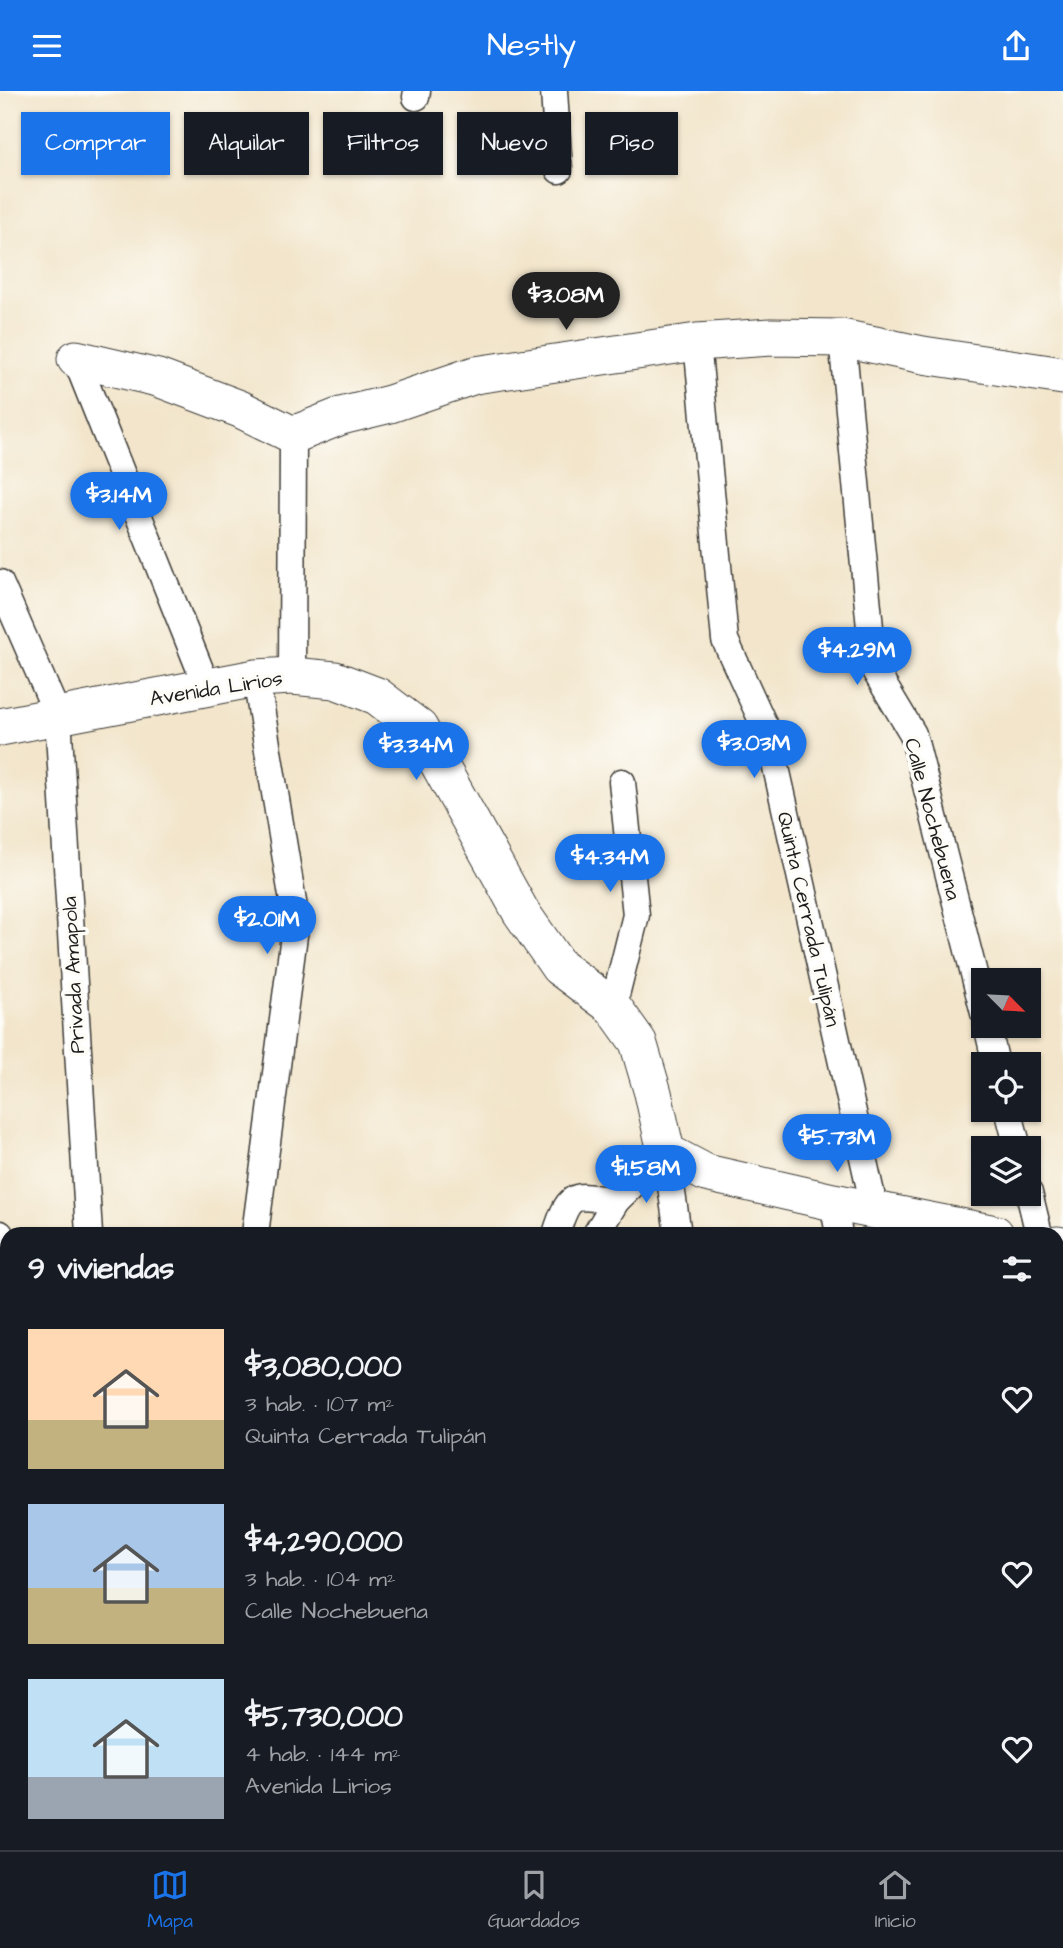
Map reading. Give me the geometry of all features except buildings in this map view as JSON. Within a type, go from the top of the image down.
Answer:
[{"type":"main road","points":[[76,359],[158,378],[240,409],[293,435],[341,416],[390,404],[475,375],[697,342],[771,337],[842,338],[923,355],[1063,376]]},
{"type":"main road","name":"Avenida Lirios","points":[[0,727],[256,678],[292,676],[335,680],[377,696],[419,728],[521,912],[559,967],[613,1007],[638,1042],[666,1152]]},
{"type":"main road","points":[[666,1152],[706,1173],[836,1218],[874,1211],[958,1227]]},
{"type":"street","points":[[554,91],[555,112]]},
{"type":"street","name":"Calle Nochebuena","points":[[842,338],[874,669],[913,734],[973,968]]},
{"type":"street","name":"Quinta Cerrada Tulipán","points":[[697,342],[725,640],[769,736],[874,1211]]},
{"type":"street","points":[[76,359],[206,687]]},
{"type":"street","points":[[292,676],[293,435]]},
{"type":"street","points":[[0,583],[58,716]]},
{"type":"street","points":[[256,678],[296,920],[256,1227]]},
{"type":"street","name":"Privada Amapola","points":[[58,716],[89,1227]]},
{"type":"street","points":[[613,1007],[636,915],[622,782]]},
{"type":"street","points":[[600,1227],[616,1201],[666,1152]]},
{"type":"street","points":[[666,1152],[677,1227]]},
{"type":"street","points":[[558,1227],[570,1200],[579,1196],[616,1201]]},
{"type":"street","points":[[1032,1206],[1037,1227]]}]
